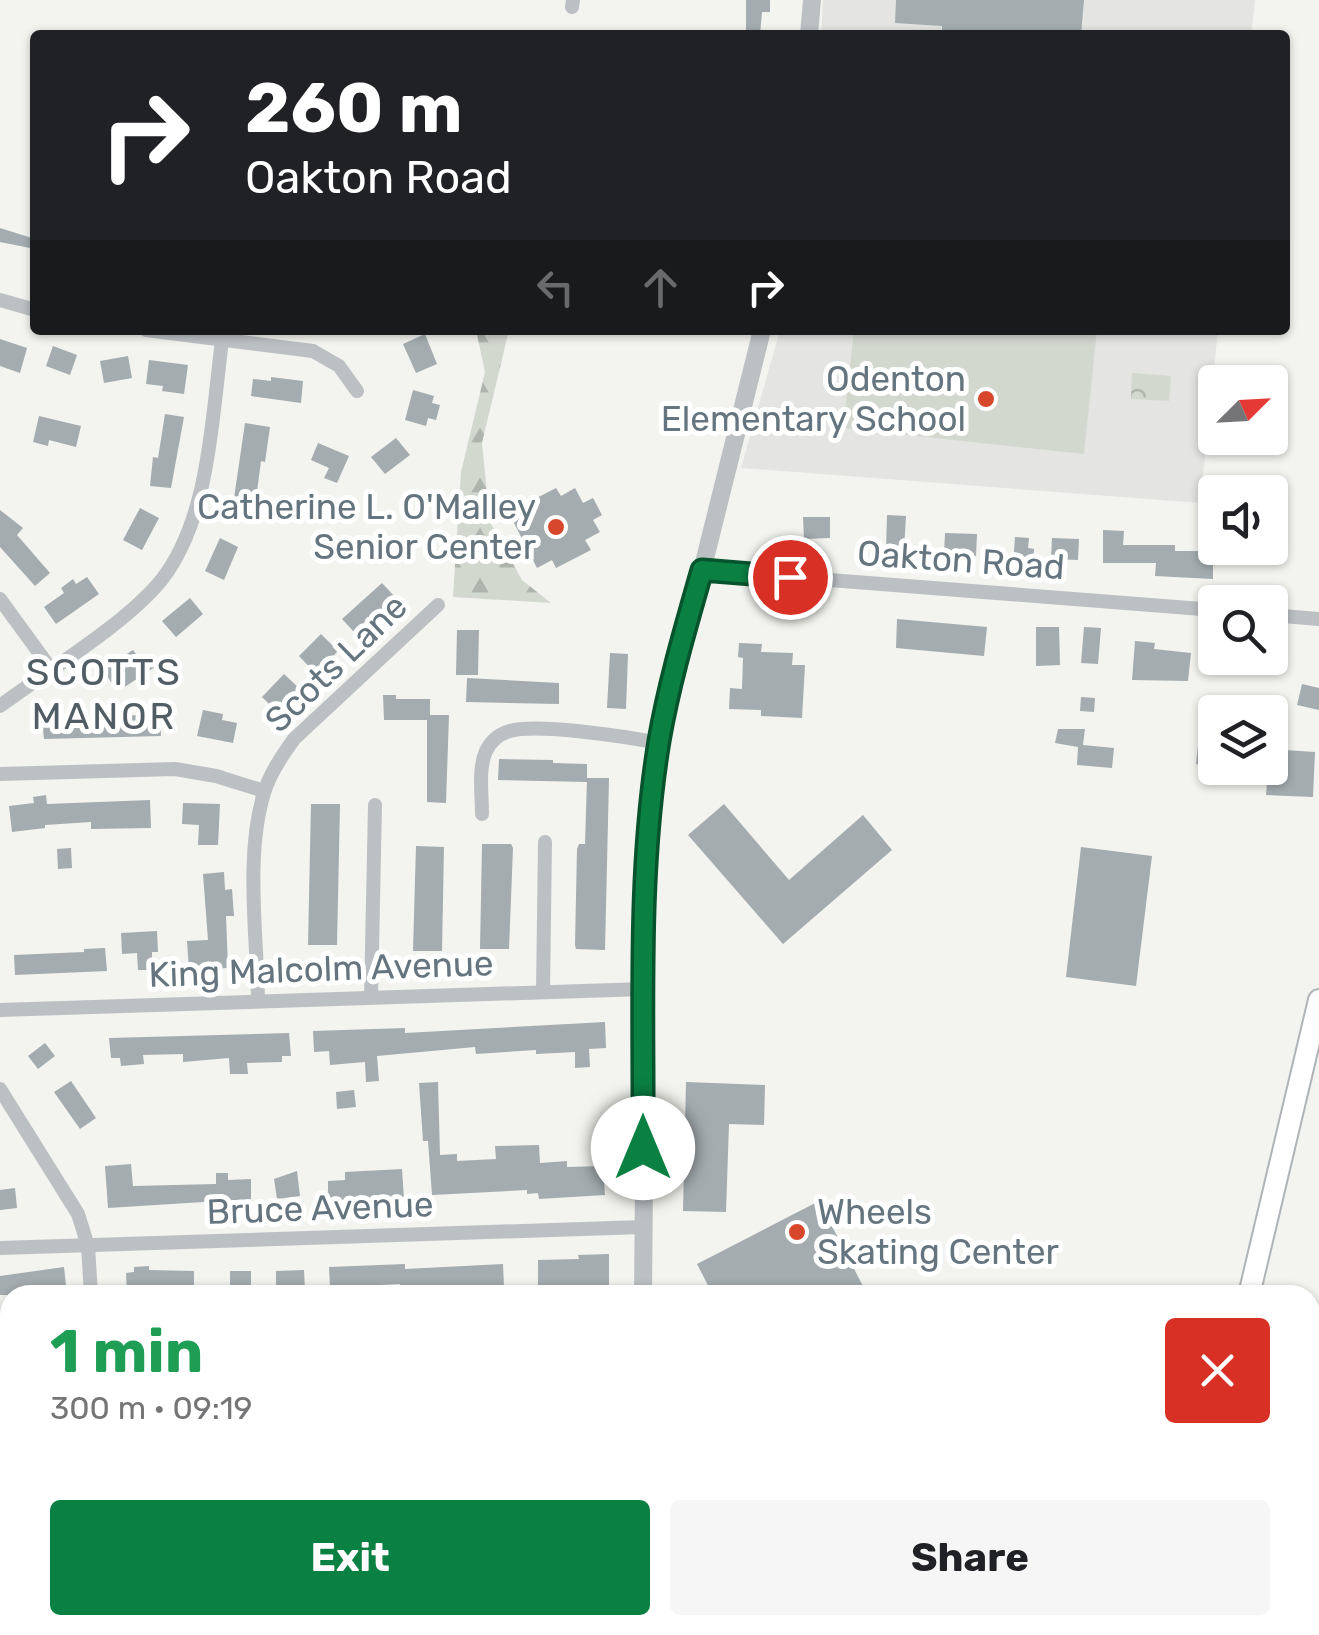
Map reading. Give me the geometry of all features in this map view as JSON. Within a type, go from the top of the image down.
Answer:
[{"type":"main road","points":[[1251,1285],[1319,1000]]},
{"type":"street","points":[[809,30],[812,0]]},
{"type":"street","points":[[0,300],[30,309]]},
{"type":"street","points":[[181,335],[313,352],[339,366],[357,391]]},
{"type":"street","points":[[643,1285],[647,856],[659,742],[761,335]]},
{"type":"street","points":[[0,706],[137,606],[164,577],[182,546],[205,475],[222,341]]},
{"type":"street","name":"Oakton Road","points":[[702,570],[1198,609]]},
{"type":"street","points":[[0,599],[50,669]]},
{"type":"street","name":"Scots Lane","points":[[258,1000],[254,838],[264,791],[294,739],[438,605]]},
{"type":"street","points":[[1288,616],[1319,619]]},
{"type":"street","points":[[482,814],[482,768],[487,750],[497,736],[514,730],[617,735],[659,742]]},
{"type":"street","points":[[0,774],[175,769],[216,776],[264,791]]},
{"type":"street","points":[[371,997],[375,805]]},
{"type":"street","points":[[542,992],[545,842]]},
{"type":"street","name":"King Malcolm Avenue","points":[[0,1010],[644,990]]},
{"type":"street","points":[[0,1089],[78,1214],[88,1246],[90,1285]]},
{"type":"street","name":"Bruce Avenue","points":[[0,1248],[642,1227]]},
{"type":"shaded area","points":[[823,0],[1255,0],[1252,30],[821,30]]},
{"type":"shaded area","name":"Odenton Elementary School","points":[[779,335],[1217,335],[1214,365],[1198,365],[1198,455],[1205,455],[1203,475],[1198,475],[1198,503],[741,468]]},
{"type":"green space","points":[[477,335],[508,335],[482,443],[490,522],[522,580],[551,603],[453,597],[461,472],[485,372]]},
{"type":"green space","points":[[853,335],[1096,335],[1084,454],[843,428]]},
{"type":"green space","points":[[1132,373],[1171,376],[1169,401],[1131,399]]},
{"type":"building","points":[[746,0],[770,0],[770,12],[762,12],[760,30],[746,30]]},
{"type":"building","points":[[896,0],[1084,0],[1081,30],[942,30],[942,26],[895,23]]},
{"type":"building","points":[[0,228],[30,237],[30,248],[0,242]]},
{"type":"building","points":[[425,335],[437,364],[416,373],[403,344]]},
{"type":"building","points":[[0,339],[27,348],[20,373],[0,366]]},
{"type":"building","points":[[53,346],[77,355],[70,375],[46,366]]},
{"type":"building","points":[[128,356],[132,378],[104,383],[100,361]]},
{"type":"building","points":[[149,360],[188,365],[184,394],[146,384]]},
{"type":"building","points":[[271,377],[303,381],[301,403],[251,396],[253,379],[271,381]]},
{"type":"building","points":[[413,390],[434,396],[432,403],[440,405],[436,420],[428,418],[426,426],[405,420]]},
{"type":"building","points":[[165,414],[184,417],[171,488],[150,486]]},
{"type":"building","points":[[39,416],[81,426],[76,447],[49,440],[48,446],[33,442]]},
{"type":"building","points":[[245,423],[270,427],[255,507],[233,505]]},
{"type":"building","points":[[396,438],[410,455],[385,474],[371,457]]},
{"type":"building","points":[[318,443],[349,456],[337,483],[324,478],[329,468],[311,460]]},
{"type":"building","name":"Catherine L. O'Malley Senior Center","points":[[556,488],[561,496],[575,488],[583,503],[593,498],[602,515],[593,520],[600,532],[585,540],[591,550],[556,568],[552,560],[537,568],[513,521],[526,514],[521,506]]},
{"type":"building","points":[[140,508],[159,518],[142,550],[123,540]]},
{"type":"building","points":[[0,510],[23,528],[17,535],[50,573],[35,586],[0,547]]},
{"type":"building","points":[[887,515],[906,516],[904,550],[886,549]]},
{"type":"building","points":[[803,517],[830,517],[830,538],[804,539]]},
{"type":"building","points":[[1103,530],[1124,531],[1123,545],[1175,545],[1175,551],[1198,551],[1198,565],[1213,565],[1213,579],[1155,576],[1156,563],[1103,563]]},
{"type":"building","points":[[945,533],[977,534],[976,556],[944,554]]},
{"type":"building","points":[[1015,537],[1029,538],[1028,548],[1034,549],[1033,566],[1013,565]]},
{"type":"building","points":[[220,538],[238,547],[224,580],[205,571]]},
{"type":"building","points":[[1052,538],[1079,539],[1078,560],[1051,559]]},
{"type":"building","points":[[87,577],[99,594],[56,624],[44,607],[64,593],[61,588],[73,579],[76,584]]},
{"type":"building","points":[[382,583],[396,598],[356,634],[342,619]]},
{"type":"building","points":[[190,598],[203,614],[176,637],[162,621]]},
{"type":"building","points":[[897,619],[987,627],[984,656],[896,648]]},
{"type":"building","points":[[1036,627],[1059,627],[1060,665],[1036,666]]},
{"type":"building","points":[[1084,627],[1101,628],[1098,664],[1081,663]]},
{"type":"building","points":[[457,630],[479,630],[478,675],[456,675]]},
{"type":"building","points":[[321,634],[338,651],[316,674],[299,656]]},
{"type":"building","points":[[1135,641],[1155,643],[1154,649],[1191,653],[1188,681],[1132,680]]},
{"type":"building","points":[[739,643],[762,644],[761,652],[793,653],[792,665],[805,665],[802,718],[761,716],[761,710],[729,709],[730,688],[742,689],[743,658],[738,657]]},
{"type":"building","points":[[133,650],[141,661],[148,656],[155,667],[123,688],[120,683],[114,687],[103,669]]},
{"type":"building","points":[[610,653],[628,654],[626,709],[607,708]]},
{"type":"building","points":[[284,674],[299,688],[277,712],[262,697]]},
{"type":"building","points":[[467,678],[559,683],[559,704],[466,702]]},
{"type":"building","points":[[1302,684],[1319,688],[1319,710],[1297,705]]},
{"type":"building","points":[[383,695],[430,699],[430,715],[449,715],[446,803],[427,802],[427,720],[384,720]]},
{"type":"building","points":[[1081,697],[1095,698],[1094,712],[1080,711]]},
{"type":"building","points":[[160,704],[161,736],[44,739],[42,719],[142,715],[141,706]]},
{"type":"building","points":[[203,710],[223,714],[222,720],[237,723],[233,743],[197,736]]},
{"type":"building","points":[[1058,729],[1085,729],[1083,745],[1114,748],[1112,768],[1077,765],[1078,747],[1055,743]]},
{"type":"building","points":[[1288,750],[1315,752],[1313,797],[1266,795],[1267,785],[1288,785]]},
{"type":"building","points":[[499,759],[587,764],[587,782],[498,780]]},
{"type":"building","points":[[587,778],[609,778],[605,950],[576,949],[575,945],[577,849],[579,844],[585,844]]},
{"type":"building","points":[[46,795],[47,804],[150,800],[151,828],[91,829],[91,822],[12,832],[9,806],[34,803],[33,797]]},
{"type":"building","points":[[183,803],[220,804],[218,845],[198,845],[199,825],[182,824]]},
{"type":"building","points":[[311,804],[340,804],[337,945],[308,945]]},
{"type":"building","points":[[724,804],[789,880],[863,815],[892,850],[783,944],[688,835]]},
{"type":"building","points":[[482,844],[511,844],[513,848],[509,949],[480,949]]},
{"type":"building","points":[[416,846],[444,847],[442,951],[413,951]]},
{"type":"building","points":[[1081,847],[1152,856],[1136,986],[1066,977]]},
{"type":"building","points":[[71,848],[72,868],[58,869],[57,849]]},
{"type":"building","points":[[224,872],[225,890],[232,889],[234,916],[226,916],[228,968],[189,970],[187,941],[208,940],[203,874]]},
{"type":"building","points":[[157,931],[158,952],[152,952],[152,970],[138,970],[137,953],[122,954],[121,933]]},
{"type":"building","points":[[105,948],[107,971],[15,975],[14,955]]},
{"type":"building","points":[[605,1022],[606,1048],[589,1049],[590,1067],[575,1068],[575,1052],[476,1054],[475,1047],[377,1056],[379,1081],[366,1082],[365,1062],[330,1065],[329,1051],[314,1052],[313,1031],[405,1028],[405,1033]]},
{"type":"building","points":[[289,1033],[291,1056],[282,1056],[282,1062],[247,1063],[248,1074],[230,1074],[229,1058],[183,1062],[183,1054],[143,1055],[144,1064],[121,1066],[120,1058],[111,1058],[109,1038]]},
{"type":"building","points":[[45,1043],[55,1056],[38,1069],[28,1056]]},
{"type":"building","points":[[71,1081],[96,1118],[80,1129],[54,1092]]},
{"type":"building","points":[[438,1082],[440,1155],[457,1154],[457,1161],[496,1159],[495,1146],[539,1145],[540,1163],[567,1161],[567,1167],[603,1166],[605,1195],[539,1199],[538,1193],[527,1194],[527,1190],[432,1195],[419,1083]]},
{"type":"building","points":[[686,1082],[765,1085],[764,1125],[729,1124],[726,1212],[683,1211]]},
{"type":"building","points":[[354,1090],[356,1107],[337,1109],[336,1092]]},
{"type":"building","points":[[131,1164],[133,1186],[216,1184],[216,1173],[228,1173],[228,1180],[251,1179],[251,1199],[108,1208],[105,1166]]},
{"type":"building","points":[[402,1169],[404,1199],[328,1200],[328,1181],[345,1180],[345,1172]]},
{"type":"building","points":[[297,1171],[300,1196],[277,1199],[274,1179]]},
{"type":"building","points":[[15,1188],[17,1208],[0,1210],[0,1190]]},
{"type":"building","name":"Wheels Skating Center","points":[[819,1201],[862,1285],[708,1285],[697,1264]]},
{"type":"building","points":[[609,1254],[609,1285],[538,1285],[538,1260],[579,1259],[578,1255]]},
{"type":"building","points":[[405,1264],[405,1269],[503,1264],[504,1285],[330,1285],[329,1267]]},
{"type":"building","points":[[64,1267],[66,1285],[0,1285],[0,1276]]},
{"type":"building","points":[[134,1267],[194,1271],[194,1285],[127,1285],[126,1273],[134,1272]]},
{"type":"building","points":[[304,1270],[305,1285],[276,1285],[276,1271]]},
{"type":"building","points":[[230,1271],[251,1271],[251,1285],[230,1285]]},
{"type":"place","name":"Odenton Elementary School","points":[[986,399]]},
{"type":"place","name":"Catherine L. O'Malley Senior Center","points":[[556,527]]},
{"type":"place","name":"Wheels Skating Center","points":[[797,1232]]},
{"type":"district","name":"SCOTTS MANOR","points":[[104,694]]},
{"type":"route","points":[[643,1148],[647,856],[659,742],[672,683],[702,570],[790,577]]}]
